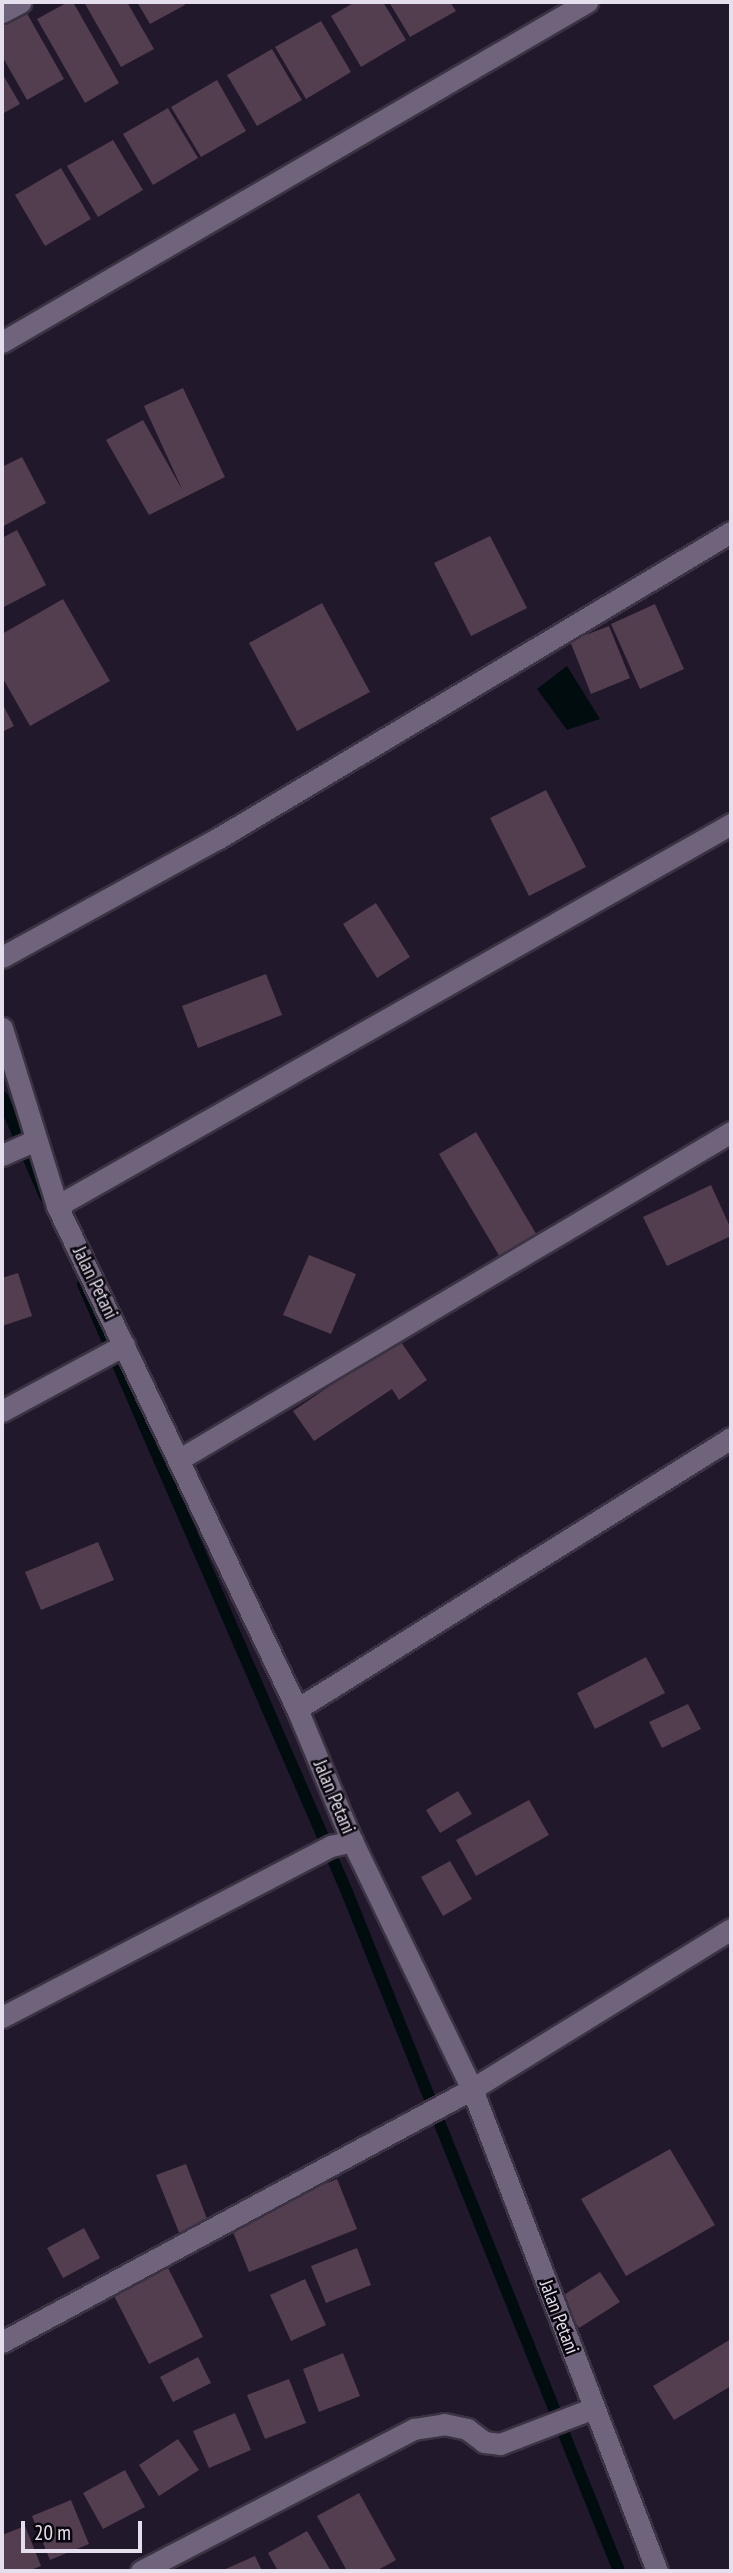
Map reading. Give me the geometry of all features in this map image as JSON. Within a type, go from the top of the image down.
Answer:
[{"type":"street","points":[[2,12],[20,2]]},
{"type":"street","points":[[2,342],[587,2]]},
{"type":"street","points":[[2,957],[217,839],[731,532]]},
{"type":"street","points":[[57,1206],[731,824]]},
{"type":"street","name":"Jalan Petani","points":[[2,1028],[57,1206],[297,1709],[352,1841],[464,2093],[594,2408],[657,2571]]},
{"type":"street","points":[[178,1460],[731,1132]]},
{"type":"street","points":[[2,1155],[35,1140]]},
{"type":"street","points":[[2,1411],[124,1345]]},
{"type":"street","points":[[297,1709],[731,1438]]},
{"type":"street","points":[[2,2017],[331,1846],[352,1841]]},
{"type":"street","points":[[2,2342],[464,2093],[731,1929]]},
{"type":"street","points":[[141,2571],[414,2429],[444,2424],[467,2429],[484,2442],[500,2444],[594,2408]]},
{"type":"shaded area","points":[[567,666],[600,719],[567,730],[537,689]]},
{"type":"building","points":[[68,2],[73,2],[119,83],[85,103],[37,19]]},
{"type":"building","points":[[84,2],[127,2],[154,49],[121,67]]},
{"type":"building","points":[[137,2],[183,2],[185,5],[150,24]]},
{"type":"building","points":[[355,2],[383,2],[406,40],[361,67],[331,16]]},
{"type":"building","points":[[389,2],[450,2],[456,11],[410,37]]},
{"type":"building","points":[[25,10],[64,79],[27,100],[2,56],[2,23]]},
{"type":"building","points":[[321,21],[351,72],[306,99],[275,47]]},
{"type":"building","points":[[272,49],[302,100],[257,126],[227,75]]},
{"type":"building","points":[[2,73],[20,104],[2,114]]},
{"type":"building","points":[[217,80],[246,131],[201,157],[171,107]]},
{"type":"building","points":[[168,108],[198,158],[153,185],[123,134]]},
{"type":"building","points":[[113,140],[143,190],[98,217],[67,166]]},
{"type":"building","points":[[61,168],[91,219],[45,246],[15,195]]},
{"type":"building","points":[[183,388],[225,477],[149,515],[106,440],[143,420],[183,491],[144,406]]},
{"type":"building","points":[[22,457],[46,503],[2,527],[2,467]]},
{"type":"building","points":[[17,530],[46,585],[2,608],[2,538]]},
{"type":"building","points":[[490,536],[527,608],[471,636],[434,563]]},
{"type":"building","points":[[63,599],[110,681],[30,726],[2,677],[2,634]]},
{"type":"building","points":[[322,603],[370,692],[297,731],[249,643]]},
{"type":"building","points":[[655,604],[684,669],[640,689],[611,624]]},
{"type":"building","points":[[609,626],[630,678],[591,694],[570,641]]},
{"type":"building","points":[[2,703],[14,726],[2,732]]},
{"type":"building","points":[[546,790],[586,867],[529,896],[490,818]]},
{"type":"building","points":[[376,903],[410,957],[377,978],[343,924]]},
{"type":"building","points":[[266,974],[282,1015],[198,1048],[182,1006]]},
{"type":"building","points":[[476,1132],[538,1237],[501,1259],[439,1154]]},
{"type":"building","points":[[711,1185],[731,1229],[731,1236],[667,1266],[643,1217]]},
{"type":"building","points":[[309,1255],[356,1274],[331,1334],[283,1315]]},
{"type":"building","points":[[18,1273],[32,1316],[2,1326],[2,1278]]},
{"type":"building","points":[[399,1339],[427,1380],[399,1400],[392,1389],[314,1441],[293,1411]]},
{"type":"building","points":[[98,1542],[114,1580],[41,1610],[25,1572]]},
{"type":"building","points":[[646,1657],[665,1693],[595,1729],[577,1693]]},
{"type":"building","points":[[688,1704],[701,1729],[662,1748],[649,1722]]},
{"type":"building","points":[[458,1791],[472,1814],[440,1833],[426,1810]]},
{"type":"building","points":[[529,1800],[549,1835],[476,1876],[456,1840]]},
{"type":"building","points":[[450,1861],[472,1899],[443,1916],[421,1877]]},
{"type":"building","points":[[670,2149],[715,2225],[626,2276],[581,2199]]},
{"type":"building","points":[[186,2164],[209,2224],[180,2235],[156,2175]]},
{"type":"building","points":[[337,2179],[357,2229],[249,2272],[229,2222]]},
{"type":"building","points":[[84,2228],[100,2258],[63,2278],[47,2248]]},
{"type":"building","points":[[357,2248],[371,2285],[326,2303],[311,2266]]},
{"type":"building","points":[[164,2260],[203,2337],[149,2364],[110,2288]]},
{"type":"building","points":[[600,2272],[620,2302],[579,2328],[559,2298]]},
{"type":"building","points":[[305,2279],[326,2325],[291,2341],[270,2295]]},
{"type":"building","points":[[731,2339],[731,2386],[674,2420],[653,2386]]},
{"type":"building","points":[[343,2353],[360,2396],[319,2412],[303,2369]]},
{"type":"building","points":[[198,2357],[211,2383],[173,2402],[160,2377]]},
{"type":"building","points":[[289,2379],[306,2423],[265,2439],[247,2395]]},
{"type":"building","points":[[235,2413],[251,2450],[209,2468],[193,2431]]},
{"type":"building","points":[[178,2439],[199,2470],[159,2496],[139,2465]]},
{"type":"building","points":[[125,2470],[145,2507],[103,2529],[83,2493]]},
{"type":"building","points":[[359,2493],[396,2560],[376,2571],[347,2571],[317,2516]]},
{"type":"building","points":[[71,2500],[89,2544],[50,2560],[32,2516]]},
{"type":"building","points":[[25,2526],[41,2566],[28,2571],[2,2571],[2,2535]]},
{"type":"building","points":[[307,2531],[331,2571],[278,2571],[268,2553]]},
{"type":"building","points":[[255,2556],[262,2571],[221,2571]]},
{"type":"waterway","points":[[2,1097],[45,1196]]},
{"type":"waterway","points":[[83,1284],[347,1892],[619,2571]]}]
